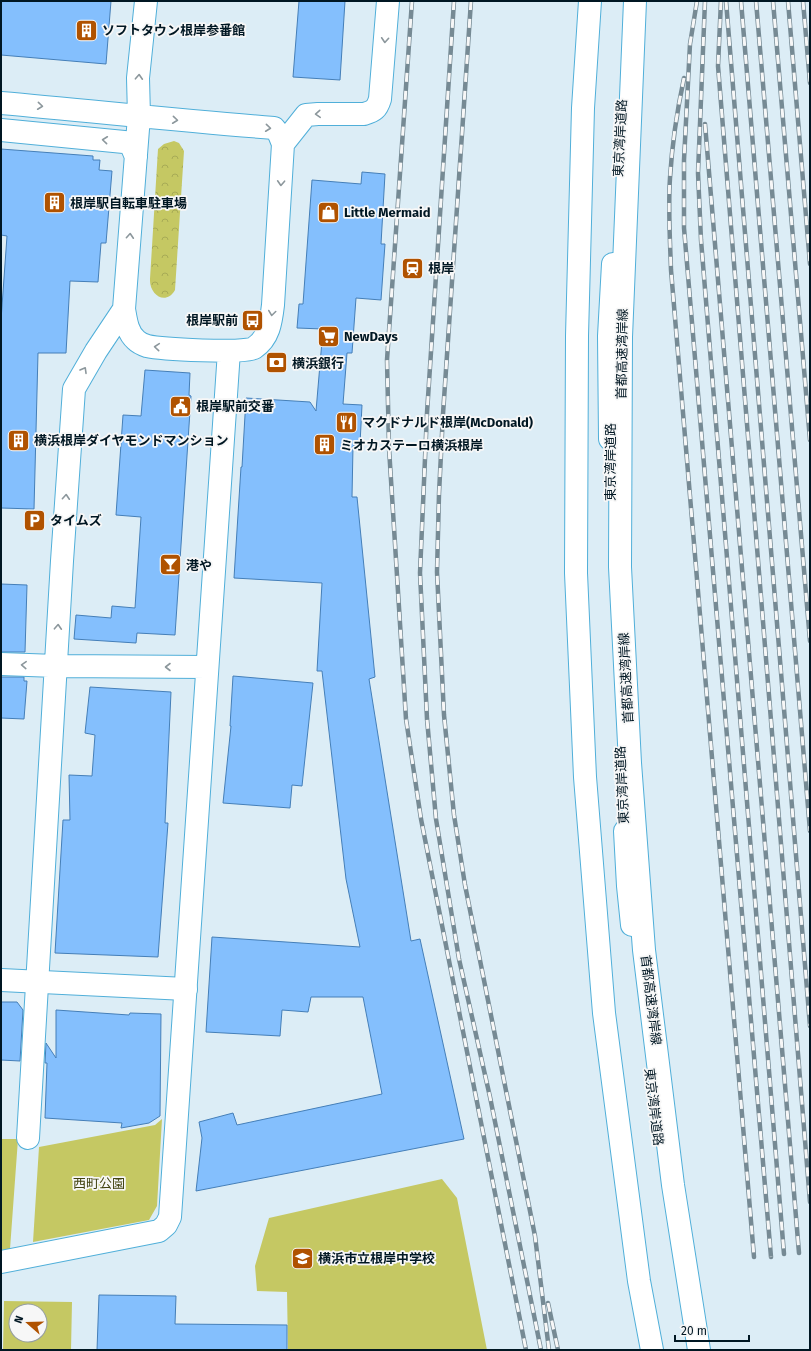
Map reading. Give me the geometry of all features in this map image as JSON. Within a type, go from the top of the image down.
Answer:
[{"type":"main road","points":[[1,102],[139,116],[274,128],[279,134],[283,144],[273,305],[270,327],[263,340],[252,349],[229,351],[146,346],[136,340],[126,325],[124,309],[139,116],[138,78],[146,1]]},
{"type":"main road","points":[[283,144],[306,115],[364,114],[377,108],[380,99],[388,1]]},
{"type":"main road","points":[[590,1],[583,108],[577,320],[576,573],[585,777],[604,1013],[639,1281],[652,1350]]},
{"type":"main road","name":"東京湾岸道路","points":[[597,1],[587,200],[584,423],[584,589],[595,789],[608,975],[621,1096],[646,1280],[660,1350]]},
{"type":"main road","name":"東京湾岸道路","points":[[628,1],[610,336],[610,588],[628,886],[653,1109],[689,1350]]},
{"type":"main road","name":"首都高速湾岸線","points":[[635,1],[621,337],[620,567],[630,763],[644,950],[673,1185],[699,1350]]},
{"type":"main road","points":[[1,130],[124,142],[131,145],[136,157]]},
{"type":"main road","points":[[28,1138],[36,982],[74,389],[96,351],[124,309]]},
{"type":"main road","points":[[1,1262],[159,1231],[166,1225],[170,1217],[229,351]]},
{"type":"main road","points":[[1,664],[207,667]]},
{"type":"main road","points":[[1,980],[186,988]]},
{"type":"green space","points":[[174,141],[179,143],[184,151],[175,290],[171,295],[163,298],[155,294],[150,285],[158,149],[164,144]]},
{"type":"green space","name":"西町公園","points":[[162,1119],[157,1206],[149,1220],[33,1242],[39,1147],[155,1125]]},
{"type":"green space","points":[[1,1139],[18,1139],[10,1249],[1,1250]]},
{"type":"green space","points":[[442,1179],[457,1198],[487,1350],[288,1350],[287,1292],[257,1291],[255,1266],[269,1218]]},
{"type":"green space","points":[[4,1301],[72,1302],[71,1350],[3,1350]]},
{"type":"building","points":[[1,1],[111,1],[106,64],[1,55]]},
{"type":"building","points":[[299,1],[345,1],[340,80],[293,77]]},
{"type":"building","points":[[1,149],[93,156],[93,160],[100,160],[99,170],[112,171],[106,243],[101,243],[98,282],[70,281],[66,353],[38,353],[34,509],[1,508],[1,320],[7,236],[1,235]]},
{"type":"building","points":[[362,172],[385,174],[381,244],[385,244],[381,300],[356,298],[352,353],[347,353],[343,404],[362,405],[360,444],[353,446],[352,497],[357,497],[375,677],[369,679],[411,941],[420,939],[464,1139],[196,1191],[202,1138],[199,1122],[233,1113],[237,1125],[382,1094],[363,997],[311,997],[308,1012],[282,1010],[280,1036],[206,1032],[212,937],[360,947],[346,879],[322,671],[317,671],[322,583],[234,578],[246,398],[310,402],[316,411],[323,329],[297,328],[299,304],[303,304],[312,180],[361,184]]},
{"type":"building","points":[[145,370],[190,373],[189,395],[191,396],[175,635],[137,633],[136,643],[74,639],[76,615],[111,618],[112,606],[135,608],[141,517],[116,515],[123,415],[141,416]]},
{"type":"building","points":[[1,584],[27,585],[25,652],[1,652]]},
{"type":"building","points":[[233,676],[313,683],[302,786],[292,785],[290,808],[223,803],[231,726]]},
{"type":"building","points":[[1,677],[24,677],[24,681],[27,681],[24,719],[1,718]]},
{"type":"building","points":[[90,687],[171,692],[165,823],[168,823],[158,957],[55,953],[63,820],[70,820],[69,775],[92,776],[95,735],[85,733]]},
{"type":"building","points":[[1,1002],[17,1002],[23,1010],[20,1061],[1,1060]]},
{"type":"building","points":[[56,1010],[129,1015],[130,1013],[161,1014],[160,1116],[149,1123],[121,1128],[122,1123],[45,1118],[47,1063],[45,1063],[46,1043],[56,1058]]},
{"type":"building","points":[[99,1295],[176,1296],[175,1324],[287,1325],[287,1350],[97,1350]]},
{"type":"railway","points":[[412,1],[387,360],[389,448],[406,719],[421,819],[526,1350]]},
{"type":"railway","points":[[454,1],[427,413],[420,573],[427,719],[436,819],[459,959],[490,1097],[541,1350]]},
{"type":"railway","points":[[471,1],[439,494],[437,572],[444,715],[454,815],[465,885],[535,1236],[549,1350]]},
{"type":"railway","points":[[697,1],[690,44],[684,160],[684,228],[771,1257]]},
{"type":"railway","points":[[705,1],[698,173],[701,240],[784,1254]]},
{"type":"railway","points":[[721,1],[718,66],[810,1202]]},
{"type":"railway","points":[[726,1],[810,1026]]},
{"type":"railway","points":[[741,1],[810,831]]},
{"type":"railway","points":[[756,1],[810,641]]},
{"type":"railway","points":[[773,1],[810,440]]},
{"type":"railway","points":[[788,1],[810,264]]},
{"type":"railway","points":[[803,1],[810,83]]},
{"type":"railway","points":[[684,78],[675,128],[670,178],[669,213],[671,270],[754,1257]]},
{"type":"railway","points":[[705,124],[799,1253]]},
{"type":"railway","points":[[548,1303],[558,1350]]},
{"type":"place","name":"ソフトタウン根岸参番館","points":[[86,30]]},
{"type":"place","name":"根岸駅自転車駐車場","points":[[55,203]]},
{"type":"place","name":"Little Mermaid","points":[[329,212]]},
{"type":"place","name":"根岸","points":[[412,268]]},
{"type":"place","name":"根岸駅前","points":[[253,320]]},
{"type":"place","name":"NewDays","points":[[329,336]]},
{"type":"place","name":"横浜銀行","points":[[276,363]]},
{"type":"place","name":"根岸駅前交番","points":[[180,406]]},
{"type":"place","name":"マクドナルド根岸(McDonald)","points":[[346,422]]},
{"type":"place","name":"横浜根岸ダイヤモンドマンション","points":[[18,440]]},
{"type":"place","name":"ミオカステーロ横浜根岸","points":[[324,445]]},
{"type":"place","name":"タイムズ","points":[[35,520]]},
{"type":"place","name":"港や","points":[[171,565]]},
{"type":"place","name":"横浜市立根岸中学校","points":[[302,1258]]}]
